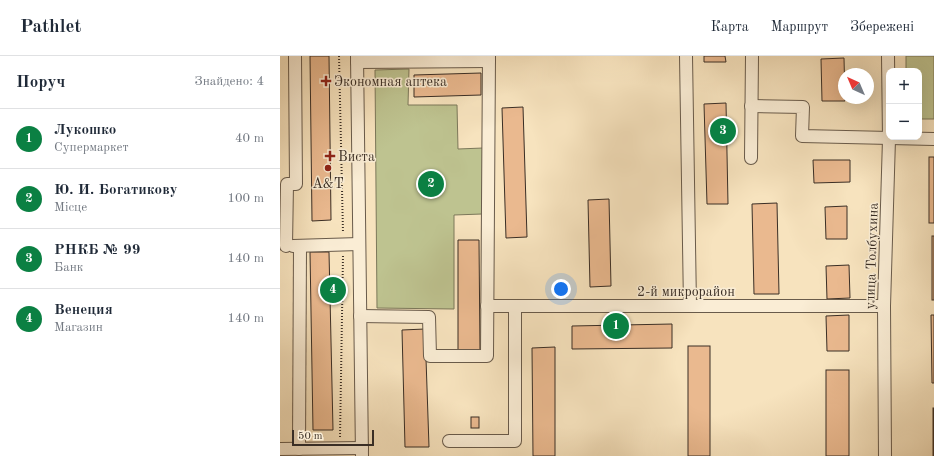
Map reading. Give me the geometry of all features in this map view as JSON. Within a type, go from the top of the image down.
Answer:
[{"type":"street","points":[[295,56],[296,184],[283,184],[283,246],[359,244]]},
{"type":"street","points":[[686,56],[690,306]]},
{"type":"street","points":[[751,158],[752,56]]},
{"type":"street","name":"улица Толбухина","points":[[888,56],[889,104]]},
{"type":"street","points":[[280,450],[299,449],[362,452],[360,316],[359,244],[357,59],[489,59],[487,356],[430,356],[429,317],[360,316]]},
{"type":"street","points":[[751,106],[802,107],[802,136],[886,139]]},
{"type":"street","points":[[922,139],[934,139]]},
{"type":"street","name":"улица Толбухина","points":[[884,456],[884,306],[889,140]]},
{"type":"street","points":[[299,449],[300,246]]},
{"type":"street","name":"2-й микрорайон","points":[[487,306],[884,306]]},
{"type":"street","points":[[449,441],[515,441],[515,306]]},
{"type":"green space","points":[[906,56],[934,56],[934,119],[922,119],[922,68],[906,68]]},
{"type":"green space","points":[[409,69],[408,105],[457,105],[458,149],[483,148],[482,214],[454,215],[454,309],[377,308],[375,70]]},
{"type":"building","points":[[310,56],[329,56],[331,220],[312,221]]},
{"type":"building","points":[[704,56],[725,56],[726,62],[704,62]]},
{"type":"building","points":[[844,58],[844,68],[838,68],[838,101],[822,101],[821,59]]},
{"type":"building","points":[[481,73],[481,95],[414,97],[414,75]]},
{"type":"building","points":[[726,103],[728,204],[707,204],[704,104]]},
{"type":"building","points":[[523,107],[527,237],[506,238],[502,108]]},
{"type":"building","points":[[929,157],[934,157],[934,223],[929,223]]},
{"type":"building","points":[[813,160],[850,160],[850,182],[814,183]]},
{"type":"building","points":[[609,199],[611,286],[590,287],[588,200]]},
{"type":"building","points":[[777,203],[779,294],[754,294],[752,204]]},
{"type":"building","points":[[847,206],[847,239],[826,239],[825,207]]},
{"type":"building","points":[[932,236],[934,236],[934,300],[932,300]]},
{"type":"building","points":[[458,240],[479,240],[480,350],[458,350]]},
{"type":"building","points":[[310,252],[329,252],[333,430],[313,430]]},
{"type":"building","points":[[849,265],[850,298],[827,299],[826,266]]},
{"type":"building","points":[[849,315],[849,351],[827,351],[826,316]]},
{"type":"building","points":[[931,315],[934,315],[934,383],[932,383]]},
{"type":"building","points":[[672,324],[672,348],[572,349],[572,326]]},
{"type":"building","points":[[425,329],[429,447],[405,447],[402,330]]},
{"type":"building","points":[[688,346],[710,346],[710,456],[688,456]]},
{"type":"building","points":[[555,347],[555,456],[533,456],[532,348]]},
{"type":"building","points":[[826,370],[849,370],[849,456],[826,456]]},
{"type":"building","points":[[934,408],[934,456],[933,456]]},
{"type":"building","points":[[471,417],[479,417],[479,428],[471,428]]},
{"type":"place","name":"Экономная аптека","points":[[326,81]]},
{"type":"place","name":"РНКБ № 99","points":[[723,131]]},
{"type":"place","name":"Виста","points":[[330,156]]},
{"type":"place","name":"A&T","points":[[328,168]]},
{"type":"place","name":"Ю. И. Богатикову","points":[[431,184]]},
{"type":"place","name":"Венеция","points":[[333,290]]},
{"type":"place","name":"Лукошко","points":[[616,326]]}]
